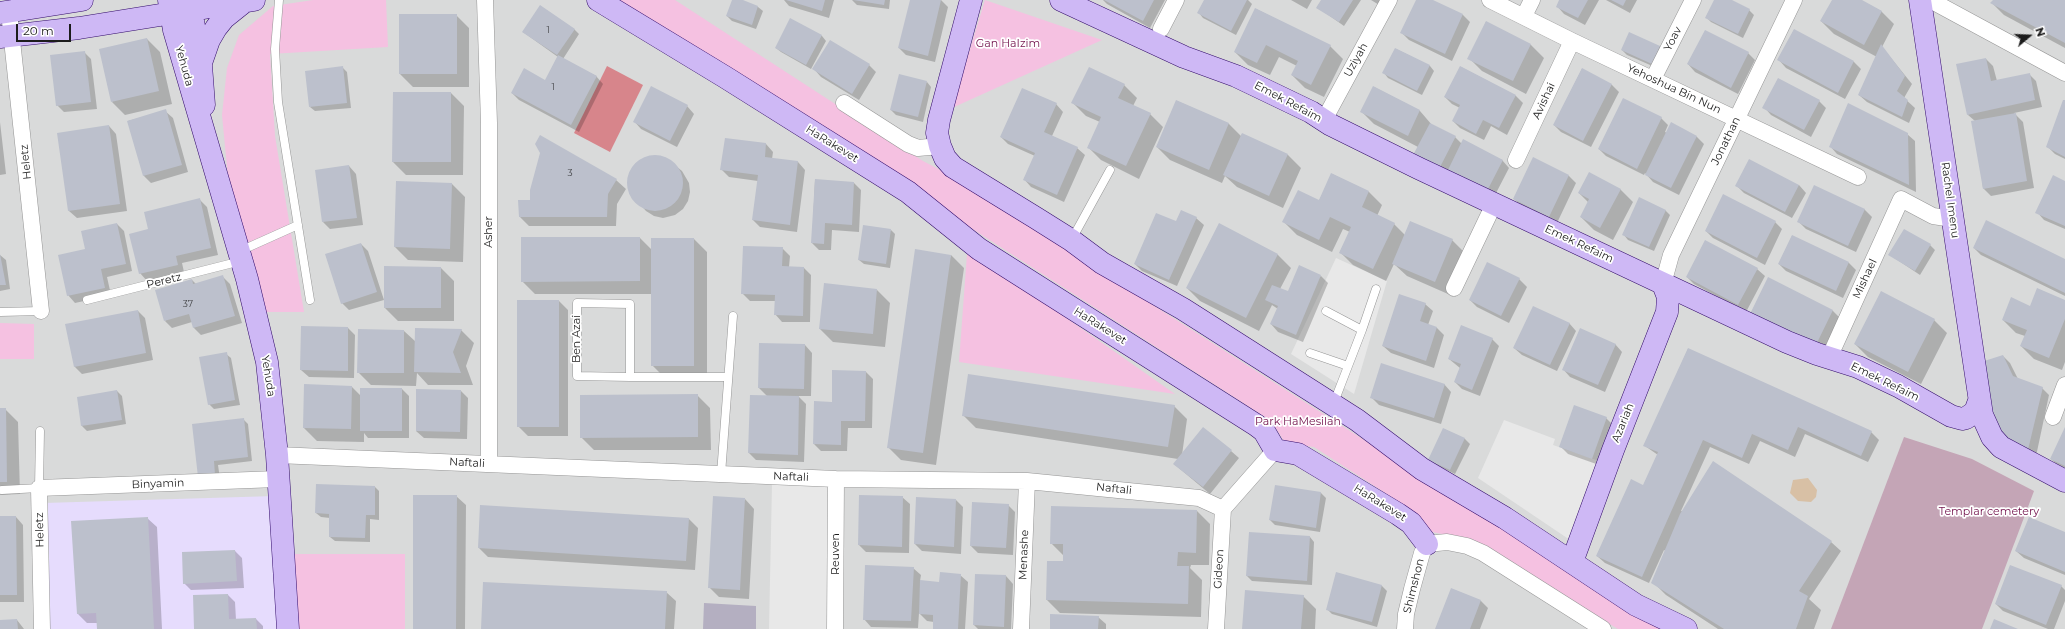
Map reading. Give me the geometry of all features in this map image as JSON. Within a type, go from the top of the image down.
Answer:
[{"type":"street","points":[[4,13],[82,0]]},
{"type":"street","name":"Asher","points":[[485,0],[489,123],[488,464]]},
{"type":"street","name":"HaRakevet","points":[[598,0],[725,77],[908,192],[979,249],[1256,424],[1264,431],[1275,450],[1298,454],[1398,514],[1411,523],[1427,544]]},
{"type":"street","points":[[971,0],[939,120],[937,133],[945,158],[953,167],[1071,240],[1102,264],[1183,309],[1369,428],[1422,469],[1478,501],[1636,604],[1686,629]]},
{"type":"street","name":"Emek Refaim","points":[[1061,0],[1184,57],[1236,76],[1311,112],[1418,168],[1787,342],[1858,367],[1956,418],[1962,419],[1971,415],[1975,412],[1979,401]]},
{"type":"street","points":[[1161,29],[1176,0]]},
{"type":"street","name":"Uziyah","points":[[1324,120],[1389,0]]},
{"type":"street","name":"Yehoshua Bin Nun","points":[[1490,0],[1572,41],[1737,118],[1858,177]]},
{"type":"street","points":[[1524,16],[1532,0]]},
{"type":"street","name":"Yoav","points":[[1653,79],[1693,0]]},
{"type":"street","name":"Jonathan","points":[[1663,284],[1672,255],[1794,0]]},
{"type":"street","name":"Rachel Imenu","points":[[1920,0],[1979,401]]},
{"type":"street","points":[[1930,0],[2065,73]]},
{"type":"street","points":[[6,36],[79,28],[178,6],[249,1]]},
{"type":"street","points":[[201,64],[207,45],[216,28],[234,9],[249,1]]},
{"type":"street","name":"Yehuda","points":[[178,6],[201,64],[204,100],[203,130]]},
{"type":"street","name":"Yehuda","points":[[178,6],[188,84],[240,256],[267,362],[277,455],[277,479],[288,629]]},
{"type":"street","name":"Heletz","points":[[4,13],[41,311]]},
{"type":"street","name":"Avishai","points":[[1516,160],[1572,41]]},
{"type":"street","points":[[844,103],[908,144],[918,148],[940,146]]},
{"type":"street","name":"Mishael","points":[[1829,358],[1901,199],[1933,216],[1953,220]]},
{"type":"street","points":[[1454,288],[1494,204]]},
{"type":"street","name":"Azariah","points":[[1572,562],[1605,470],[1668,312],[1668,297],[1663,284]]},
{"type":"street","points":[[2053,417],[2065,385]]},
{"type":"street","points":[[1979,401],[1985,424],[1996,443],[2065,481]]},
{"type":"street","points":[[1223,509],[1275,450]]},
{"type":"street","name":"Naftali","points":[[277,455],[836,479],[1027,480],[1199,498],[1223,509]]},
{"type":"street","name":"Binyamin","points":[[39,488],[277,479]]},
{"type":"street","name":"Reuven","points":[[835,629],[836,479]]},
{"type":"street","name":"Menashe","points":[[1021,629],[1027,480]]},
{"type":"street","name":"Heletz","points":[[39,488],[42,629]]},
{"type":"street","name":"Gideon","points":[[1216,629],[1223,509]]},
{"type":"street","points":[[1427,544],[1455,543],[1483,554],[1603,629]]},
{"type":"street","name":"Shimshon","points":[[1406,629],[1406,614],[1412,589],[1419,562],[1427,544]]},
{"type":"lane","points":[[279,0],[275,49],[278,102],[310,300]]},
{"type":"lane","points":[[1071,240],[1110,170]]},
{"type":"lane","name":"Peretz","points":[[87,300],[240,256],[298,225]]},
{"type":"lane","points":[[1333,405],[1376,289]]},
{"type":"lane","name":"Ben Azai","points":[[630,377],[630,304],[577,303],[577,376],[630,377],[728,377]]},
{"type":"lane","points":[[1326,310],[1362,330]]},
{"type":"lane","points":[[0,312],[41,311]]},
{"type":"lane","points":[[720,474],[733,316]]},
{"type":"lane","points":[[1310,353],[1348,366]]},
{"type":"lane","name":"Heletz","points":[[39,488],[40,431]]},
{"type":"lane","points":[[2,490],[39,488]]},
{"type":"shaded area","points":[[0,0],[2065,0],[2065,629],[0,629]]},
{"type":"shaded area","points":[[607,66],[643,85],[610,152],[574,133]]},
{"type":"shaded area","points":[[1336,258],[1387,281],[1354,394],[1291,354]]},
{"type":"shaded area","points":[[1504,420],[1555,439],[1553,445],[1599,461],[1570,540],[1478,478]]},
{"type":"shaded area","points":[[1808,478],[1817,490],[1816,497],[1811,502],[1798,501],[1790,493],[1793,480]]},
{"type":"shaded area","points":[[772,484],[831,485],[827,629],[769,629]]},
{"type":"shaded area","points":[[275,496],[279,629],[48,629],[44,503]]},
{"type":"shaded area","points":[[704,603],[756,606],[756,629],[703,629]]},
{"type":"green space","points":[[313,0],[386,0],[388,47],[270,54],[275,136],[304,312],[262,312],[231,209],[222,115],[227,68],[239,35],[273,6]]},
{"type":"green space","name":"Park HaMesilah","points":[[609,0],[675,0],[923,161],[948,174],[1494,523],[1665,629],[1618,629],[1468,539],[1427,531],[1396,500],[1314,447],[1285,443],[1277,430],[1265,417],[904,185]]},
{"type":"green space","name":"Gan HaIzim","points":[[985,0],[1102,40],[952,108]]},
{"type":"green space","points":[[967,254],[1045,303],[1175,394],[959,362]]},
{"type":"green space","points":[[0,323],[34,324],[34,359],[0,359]]},
{"type":"green space","name":"Templar cemetery","points":[[1904,437],[1972,459],[2034,491],[1982,629],[1831,629]]},
{"type":"green space","points":[[295,554],[405,554],[405,629],[295,629]]},
{"type":"building","points":[[732,0],[743,0],[758,6],[752,25],[726,16]]},
{"type":"building","points":[[786,0],[825,0],[822,11]]},
{"type":"building","points":[[853,0],[885,0],[884,5]]},
{"type":"building","points":[[910,0],[941,0],[928,56],[898,48]]},
{"type":"building","points":[[1104,0],[1154,0],[1143,21]]},
{"type":"building","points":[[1204,0],[1247,0],[1231,31],[1197,13]]},
{"type":"building","points":[[1321,0],[1353,0],[1339,22],[1316,8]]},
{"type":"building","points":[[1416,0],[1433,0],[1463,14],[1445,54],[1400,33]]},
{"type":"building","points":[[1559,0],[1588,0],[1578,18],[1556,7]]},
{"type":"building","points":[[1611,0],[1626,0],[1623,6]]},
{"type":"building","points":[[1714,0],[1732,0],[1750,9],[1738,34],[1705,18]]},
{"type":"building","points":[[1832,0],[1862,0],[1882,11],[1864,45],[1820,21]]},
{"type":"building","points":[[1993,0],[2065,0],[2065,43],[1990,3]]},
{"type":"building","points":[[540,5],[575,29],[557,55],[522,32]]},
{"type":"building","points":[[1255,8],[1331,45],[1311,85],[1291,75],[1298,61],[1266,45],[1257,63],[1234,52]]},
{"type":"building","points":[[399,14],[457,14],[457,74],[399,74]]},
{"type":"building","points":[[790,18],[822,35],[806,65],[775,48]]},
{"type":"building","points":[[1486,21],[1531,44],[1513,81],[1467,59]]},
{"type":"building","points":[[1794,29],[1854,61],[1838,93],[1777,60]]},
{"type":"building","points":[[1705,30],[1749,52],[1731,88],[1687,64]]},
{"type":"building","points":[[1629,32],[1660,46],[1652,64],[1621,50]]},
{"type":"building","points":[[147,38],[159,91],[111,102],[99,49]]},
{"type":"building","points":[[830,40],[870,64],[852,94],[812,69]]},
{"type":"building","points":[[1881,44],[1905,76],[1897,91],[1908,100],[1902,117],[1858,95]]},
{"type":"building","points":[[1395,48],[1430,65],[1417,91],[1382,73]]},
{"type":"building","points":[[85,51],[91,102],[56,106],[50,55]]},
{"type":"building","points":[[558,55],[597,76],[571,125],[511,93],[524,68],[545,80]]},
{"type":"building","points":[[1986,58],[1991,81],[2030,73],[2035,100],[1967,115],[1956,64]]},
{"type":"building","points":[[343,66],[347,103],[309,107],[305,71]]},
{"type":"building","points":[[1460,66],[1516,95],[1499,128],[1483,120],[1476,134],[1452,121],[1460,105],[1444,97]]},
{"type":"building","points":[[1089,67],[1125,84],[1118,98],[1151,113],[1126,166],[1087,148],[1101,117],[1071,103]]},
{"type":"building","points":[[1582,68],[1612,84],[1583,141],[1553,125]]},
{"type":"building","points":[[899,74],[927,81],[918,117],[890,110]]},
{"type":"building","points":[[1778,78],[1820,100],[1804,130],[1762,108]]},
{"type":"building","points":[[651,86],[688,105],[670,141],[633,122]]},
{"type":"building","points":[[1373,86],[1420,110],[1408,136],[1360,112]]},
{"type":"building","points":[[1022,88],[1057,103],[1044,132],[1078,147],[1057,195],[1023,180],[1035,153],[1000,137]]},
{"type":"building","points":[[393,92],[451,92],[451,162],[392,162]]},
{"type":"building","points":[[1623,98],[1662,117],[1637,169],[1598,149]]},
{"type":"building","points":[[1176,100],[1229,123],[1209,170],[1156,147]]},
{"type":"building","points":[[2063,100],[2065,100],[2065,157],[2046,147]]},
{"type":"building","points":[[1848,103],[1908,133],[1909,185],[1829,147]]},
{"type":"building","points":[[166,109],[182,165],[143,176],[127,121]]},
{"type":"building","points":[[2016,113],[2027,181],[1983,189],[1971,121]]},
{"type":"building","points":[[1671,122],[1697,136],[1671,188],[1645,175]]},
{"type":"building","points":[[1430,123],[1456,136],[1438,171],[1412,157]]},
{"type":"building","points":[[109,125],[120,204],[68,211],[57,133]]},
{"type":"building","points":[[1242,133],[1288,154],[1269,196],[1223,175]]},
{"type":"building","points":[[540,135],[617,179],[608,194],[607,217],[519,217],[518,200],[530,200],[530,190],[540,153],[535,144]]},
{"type":"building","points":[[725,138],[766,143],[765,157],[798,161],[790,225],[752,220],[758,175],[720,170]]},
{"type":"building","points":[[1463,139],[1503,160],[1487,191],[1448,170]]},
{"type":"building","points":[[655,155],[666,157],[675,163],[681,172],[683,183],[681,194],[675,203],[666,209],[655,211],[644,209],[635,203],[629,194],[627,183],[629,172],[635,163],[644,157]]},
{"type":"building","points":[[1533,157],[1569,175],[1549,217],[1513,199]]},
{"type":"building","points":[[1749,159],[1799,185],[1785,212],[1735,186]]},
{"type":"building","points":[[349,165],[357,218],[322,222],[315,170]]},
{"type":"building","points":[[1589,172],[1621,189],[1600,228],[1580,217],[1589,199],[1578,193]]},
{"type":"building","points":[[1331,173],[1369,191],[1362,207],[1395,223],[1373,269],[1339,253],[1351,227],[1330,217],[1319,240],[1282,222],[1298,190],[1319,200]]},
{"type":"building","points":[[2053,175],[2065,181],[2065,226],[2035,213]]},
{"type":"building","points":[[815,179],[854,182],[852,225],[825,223],[824,244],[811,243]]},
{"type":"building","points":[[396,181],[452,183],[450,249],[394,247]]},
{"type":"building","points":[[1814,185],[1865,209],[1848,246],[1797,222]]},
{"type":"building","points":[[1723,194],[1776,221],[1757,258],[1705,231]]},
{"type":"building","points":[[1639,197],[1666,210],[1649,247],[1622,235]]},
{"type":"building","points":[[200,198],[211,248],[176,256],[178,265],[139,274],[129,234],[148,229],[144,212]]},
{"type":"building","points":[[1181,210],[1197,217],[1169,280],[1134,264],[1156,213],[1176,221]]},
{"type":"building","points":[[1986,220],[2065,259],[2065,293],[1973,248]]},
{"type":"building","points":[[1410,221],[1453,239],[1435,282],[1392,264]]},
{"type":"building","points":[[117,223],[126,264],[101,269],[105,288],[67,296],[58,255],[85,249],[81,231]]},
{"type":"building","points":[[1219,223],[1278,254],[1246,318],[1186,288]]},
{"type":"building","points":[[863,225],[891,229],[886,264],[858,260]]},
{"type":"building","points":[[1904,229],[1931,244],[1915,271],[1888,255]]},
{"type":"building","points":[[1792,235],[1849,262],[1836,291],[1778,264]]},
{"type":"building","points":[[521,237],[640,237],[640,281],[521,282]]},
{"type":"building","points":[[651,238],[694,238],[694,366],[651,366]]},
{"type":"building","points":[[1705,240],[1758,268],[1738,305],[1686,277]]},
{"type":"building","points":[[361,243],[377,292],[341,304],[325,254]]},
{"type":"building","points":[[743,246],[783,247],[782,266],[804,267],[803,316],[774,315],[775,295],[741,294]]},
{"type":"building","points":[[915,249],[951,255],[923,453],[887,448]]},
{"type":"building","points":[[0,254],[6,285],[0,285]]},
{"type":"building","points":[[1487,262],[1520,278],[1501,316],[1469,300]]},
{"type":"building","points":[[1299,265],[1321,275],[1296,335],[1270,324],[1278,306],[1265,300],[1272,285],[1288,291]]},
{"type":"building","points":[[384,266],[441,267],[441,308],[384,308]]},
{"type":"building","points":[[223,275],[235,316],[193,328],[189,314],[164,321],[155,290],[192,279],[193,284]]},
{"type":"building","points":[[1768,277],[1833,310],[1815,347],[1750,314]]},
{"type":"building","points":[[824,283],[877,289],[873,334],[819,329]]},
{"type":"building","points":[[2037,288],[2065,300],[2065,319],[2049,358],[2020,346],[2027,330],[2002,320],[2011,297],[2030,306]]},
{"type":"building","points":[[1881,291],[1935,319],[1908,372],[1854,344]]},
{"type":"building","points":[[1399,294],[1426,303],[1420,321],[1437,327],[1426,361],[1382,346]]},
{"type":"building","points":[[517,300],[559,300],[559,427],[517,427]]},
{"type":"building","points":[[1533,306],[1570,323],[1550,365],[1513,348]]},
{"type":"building","points":[[138,310],[146,353],[74,367],[65,324]]},
{"type":"building","points":[[1461,325],[1493,338],[1472,390],[1454,382],[1461,364],[1448,359]]},
{"type":"building","points":[[301,326],[348,327],[348,371],[300,370]]},
{"type":"building","points":[[415,328],[462,329],[453,352],[461,373],[414,372]]},
{"type":"building","points":[[1580,328],[1616,344],[1598,385],[1562,370]]},
{"type":"building","points":[[358,329],[404,330],[404,373],[357,373]]},
{"type":"building","points":[[759,343],[805,344],[804,389],[758,388]]},
{"type":"building","points":[[1688,348],[1872,431],[1861,456],[1798,427],[1788,450],[1752,434],[1742,458],[1703,440],[1642,577],[1596,556],[1631,479],[1643,485],[1658,452],[1643,446]]},
{"type":"building","points":[[227,352],[235,400],[208,405],[199,357]]},
{"type":"building","points":[[2003,355],[2013,376],[2043,387],[2027,454],[2005,443],[1989,416],[1978,363]]},
{"type":"building","points":[[1381,363],[1445,384],[1434,418],[1370,398]]},
{"type":"building","points":[[832,370],[866,371],[865,421],[841,421],[841,445],[813,444],[814,401],[832,402]]},
{"type":"building","points":[[968,374],[1175,405],[1168,447],[962,416]]},
{"type":"building","points":[[304,384],[352,386],[351,429],[303,428]]},
{"type":"building","points":[[360,388],[402,388],[402,431],[360,431]]},
{"type":"building","points":[[416,389],[461,390],[460,432],[416,431]]},
{"type":"building","points":[[117,390],[122,420],[81,426],[77,397]]},
{"type":"building","points":[[698,394],[698,437],[580,438],[580,395]]},
{"type":"building","points":[[750,395],[799,396],[798,455],[748,453]]},
{"type":"building","points":[[1574,405],[1607,417],[1592,459],[1559,447]]},
{"type":"building","points":[[0,408],[6,408],[7,482],[0,482]]},
{"type":"building","points":[[244,418],[248,457],[214,461],[215,475],[198,477],[192,424]]},
{"type":"building","points":[[1203,427],[1232,450],[1203,487],[1173,464]]},
{"type":"building","points":[[2065,427],[2065,466],[2050,459]]},
{"type":"building","points":[[1443,428],[1465,438],[1450,470],[1428,460]]},
{"type":"building","points":[[1713,461],[1832,541],[1799,591],[1808,596],[1796,629],[1724,629],[1651,583],[1680,514]]},
{"type":"building","points":[[316,484],[375,486],[375,515],[366,515],[365,538],[329,537],[329,514],[315,513]]},
{"type":"building","points":[[1275,485],[1321,492],[1316,528],[1269,520]]},
{"type":"building","points":[[413,495],[457,495],[456,629],[413,629]]},
{"type":"building","points":[[859,495],[903,496],[902,547],[858,545]]},
{"type":"building","points":[[713,496],[745,498],[740,590],[708,588]]},
{"type":"building","points":[[916,497],[956,499],[954,547],[914,544]]},
{"type":"building","points":[[972,502],[1009,504],[1006,548],[970,546]]},
{"type":"building","points":[[480,505],[689,518],[686,561],[478,548]]},
{"type":"building","points":[[1051,506],[1197,510],[1196,553],[1178,552],[1177,566],[1189,566],[1188,604],[1046,600],[1047,561],[1063,561],[1063,544],[1050,544]]},
{"type":"building","points":[[0,516],[16,516],[17,595],[0,595]]},
{"type":"building","points":[[148,517],[154,629],[97,629],[96,613],[77,614],[71,521]]},
{"type":"building","points":[[2029,517],[2065,532],[2065,572],[2015,551]]},
{"type":"building","points":[[1249,532],[1310,536],[1307,581],[1246,576]]},
{"type":"building","points":[[235,550],[237,581],[183,584],[182,552]]},
{"type":"building","points":[[865,565],[914,567],[911,621],[863,620]]},
{"type":"building","points":[[2010,565],[2062,585],[2046,625],[1995,604]]},
{"type":"building","points":[[940,572],[961,574],[958,629],[933,629],[933,615],[919,614],[920,580],[939,582]]},
{"type":"building","points":[[1336,572],[1382,585],[1372,622],[1326,610]]},
{"type":"building","points":[[975,574],[1006,575],[1004,627],[973,625]]},
{"type":"building","points":[[483,582],[667,591],[665,629],[481,629]]},
{"type":"building","points":[[1451,588],[1481,600],[1470,629],[1435,629]]},
{"type":"building","points":[[1245,590],[1304,595],[1301,629],[1242,629]]},
{"type":"building","points":[[228,594],[229,619],[256,618],[257,629],[194,629],[193,595]]},
{"type":"building","points":[[1050,614],[1099,616],[1098,629],[1050,629]]},
{"type":"building","points":[[17,619],[18,629],[0,629],[0,620]]},
{"type":"building","points":[[1994,619],[2018,629],[1990,629]]}]
